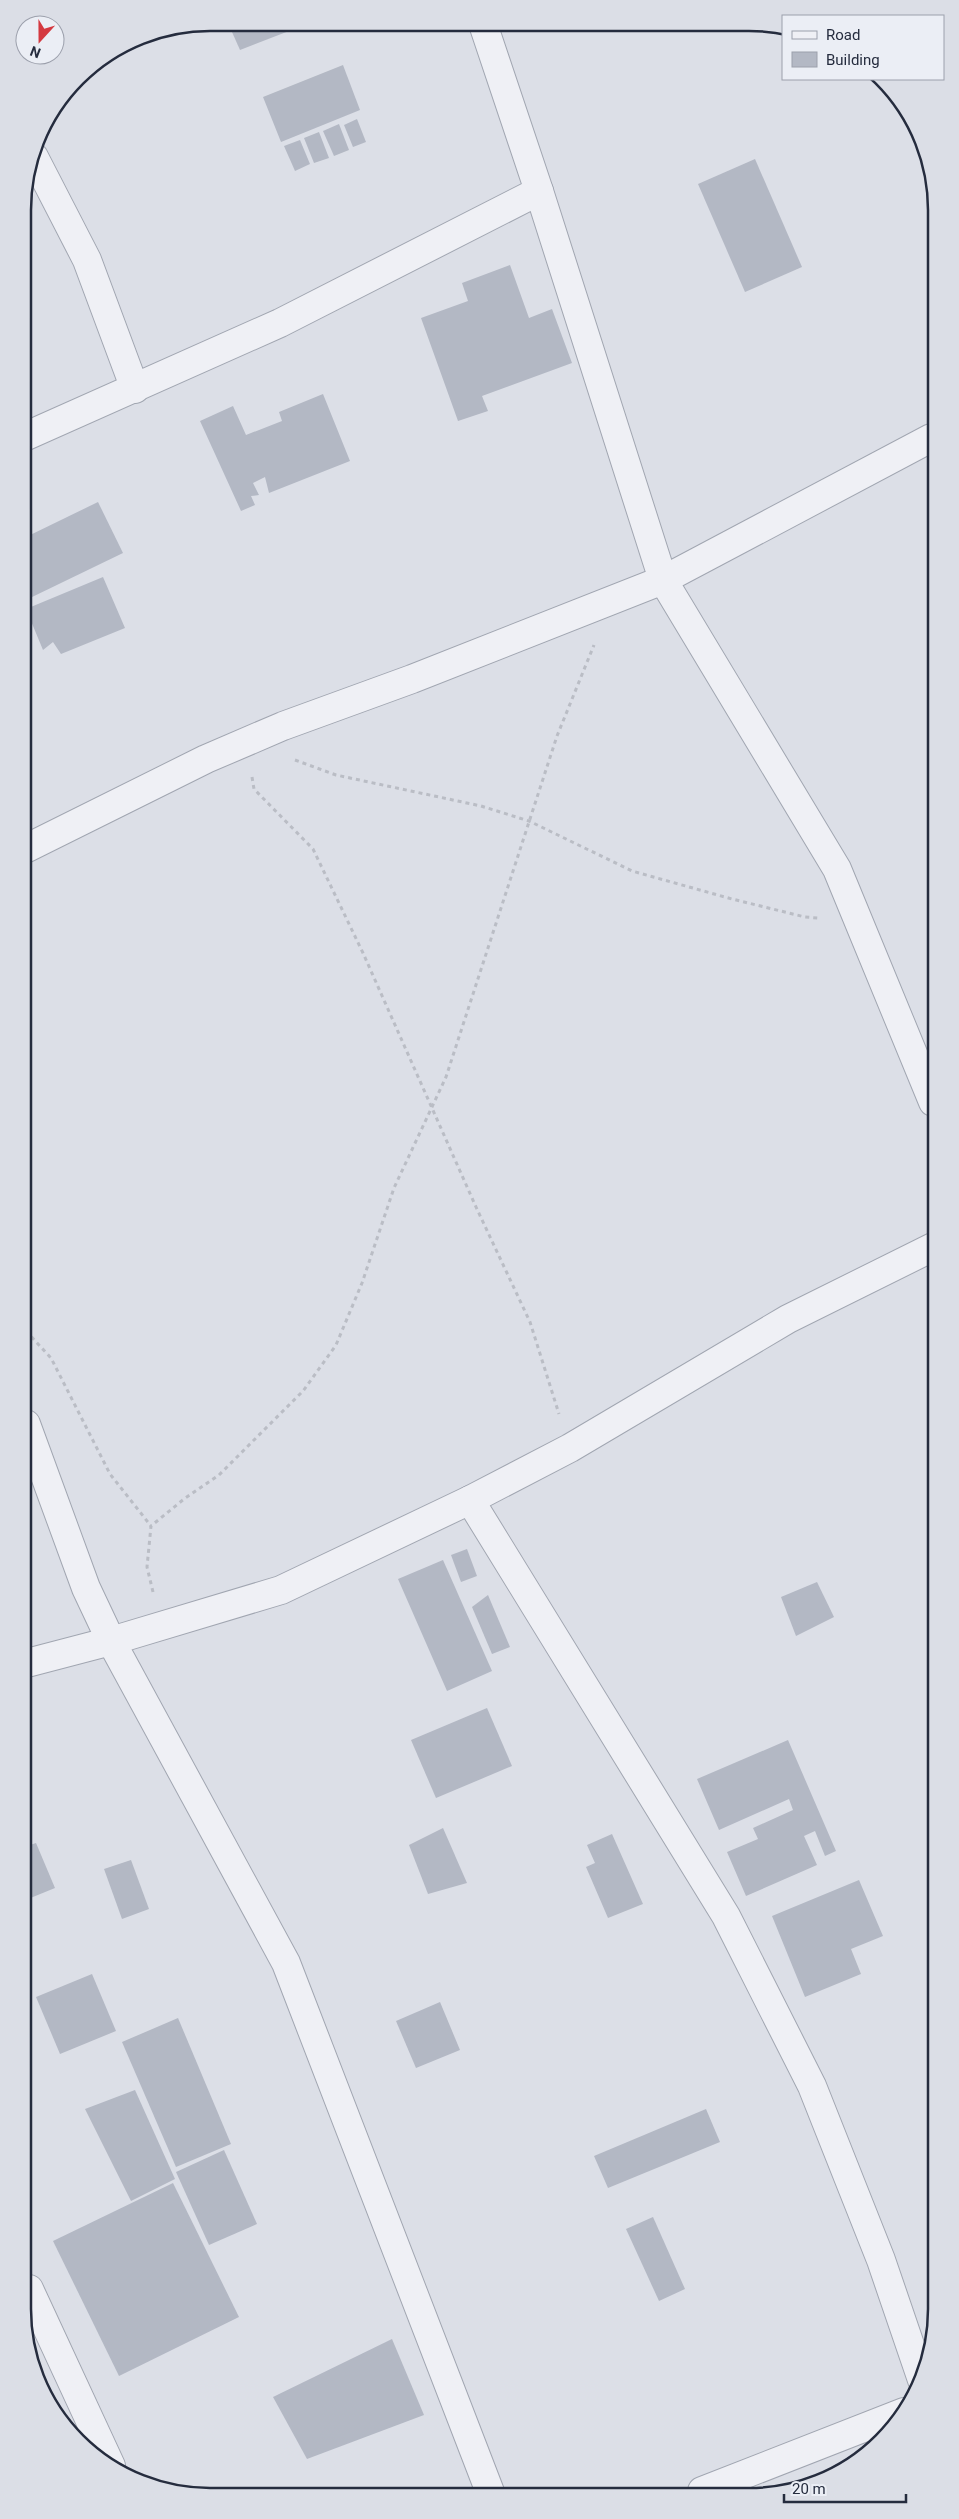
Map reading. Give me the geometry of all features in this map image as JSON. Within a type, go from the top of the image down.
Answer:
[{"type":"street","points":[[485,31],[539,190],[662,580],[837,869],[856,921],[928,1090]]},
{"type":"street","points":[[37,163],[87,260],[135,389]]},
{"type":"street","points":[[31,434],[280,323],[539,190]]},
{"type":"street","points":[[31,846],[198,763],[283,726],[412,679],[662,580],[928,440]]},
{"type":"street","points":[[31,1662],[111,1641],[281,1590],[470,1500],[570,1448],[788,1319],[928,1249]]},
{"type":"street","points":[[31,1438],[86,1588],[111,1641],[286,1963],[488,2488]]},
{"type":"street","points":[[470,1500],[726,1916],[812,2086],[881,2260],[918,2367]]},
{"type":"street","points":[[31,2293],[106,2454]]},
{"type":"street","points":[[710,2488],[892,2417]]},
{"type":"path","points":[[151,1526],[184,1498],[219,1475],[303,1391],[336,1345],[362,1282],[394,1188],[446,1077],[557,736],[611,600]]},
{"type":"path","points":[[570,1448],[530,1322],[431,1110],[363,953],[313,849],[254,789],[248,742],[336,776],[481,806],[529,821],[632,871],[805,917],[856,921]]},
{"type":"path","points":[[31,1336],[51,1358],[110,1474],[151,1526],[147,1567],[162,1625]]},
{"type":"building","points":[[232,31],[289,31],[240,50]]},
{"type":"building","points":[[343,65],[360,110],[281,142],[263,97]]},
{"type":"building","points":[[357,119],[366,142],[353,147],[344,125]]},
{"type":"building","points":[[339,124],[349,150],[334,156],[323,131]]},
{"type":"building","points":[[319,132],[329,158],[314,163],[304,138]]},
{"type":"building","points":[[300,140],[310,164],[295,171],[284,146]]},
{"type":"building","points":[[755,159],[802,267],[745,292],[698,184]]},
{"type":"building","points":[[510,265],[529,318],[552,309],[572,363],[482,396],[488,411],[458,421],[421,318],[468,301],[462,283]]},
{"type":"building","points":[[323,394],[350,461],[269,493],[265,477],[253,483],[259,495],[251,496],[255,505],[241,511],[200,421],[233,406],[246,435],[282,421],[279,412]]},
{"type":"building","points":[[98,502],[123,553],[31,598],[31,535]]},
{"type":"building","points":[[103,577],[125,628],[61,654],[53,642],[43,650],[31,621],[31,607]]},
{"type":"building","points":[[467,1549],[477,1576],[461,1582],[451,1555]]},
{"type":"building","points":[[443,1560],[492,1671],[447,1691],[398,1579]]},
{"type":"building","points":[[817,1582],[834,1617],[796,1636],[781,1597]]},
{"type":"building","points":[[488,1595],[510,1647],[492,1654],[472,1607]]},
{"type":"building","points":[[487,1708],[512,1766],[436,1798],[411,1740]]},
{"type":"building","points":[[788,1740],[836,1851],[825,1856],[815,1831],[804,1836],[817,1865],[746,1896],[727,1852],[758,1839],[753,1828],[793,1810],[789,1799],[719,1830],[697,1779]]},
{"type":"building","points":[[443,1828],[467,1883],[428,1894],[409,1845]]},
{"type":"building","points":[[612,1834],[643,1904],[608,1918],[586,1867],[595,1863],[587,1845]]},
{"type":"building","points":[[36,1843],[55,1888],[31,1898],[31,1845]]},
{"type":"building","points":[[131,1860],[149,1909],[122,1919],[104,1869]]},
{"type":"building","points":[[859,1880],[883,1936],[851,1949],[861,1974],[805,1997],[772,1916]]},
{"type":"building","points":[[92,1974],[116,2031],[60,2054],[36,1997]]},
{"type":"building","points":[[440,2002],[460,2050],[416,2068],[396,2021]]},
{"type":"building","points":[[178,2018],[231,2144],[176,2167],[122,2042]]},
{"type":"building","points":[[135,2090],[175,2179],[131,2201],[85,2109]]},
{"type":"building","points":[[706,2109],[720,2142],[608,2188],[594,2156]]},
{"type":"building","points":[[224,2150],[257,2224],[209,2245],[176,2172]]},
{"type":"building","points":[[173,2183],[239,2317],[119,2376],[53,2241]]},
{"type":"building","points":[[653,2217],[685,2289],[659,2301],[626,2229]]},
{"type":"building","points":[[392,2339],[424,2415],[307,2459],[273,2397]]}]
